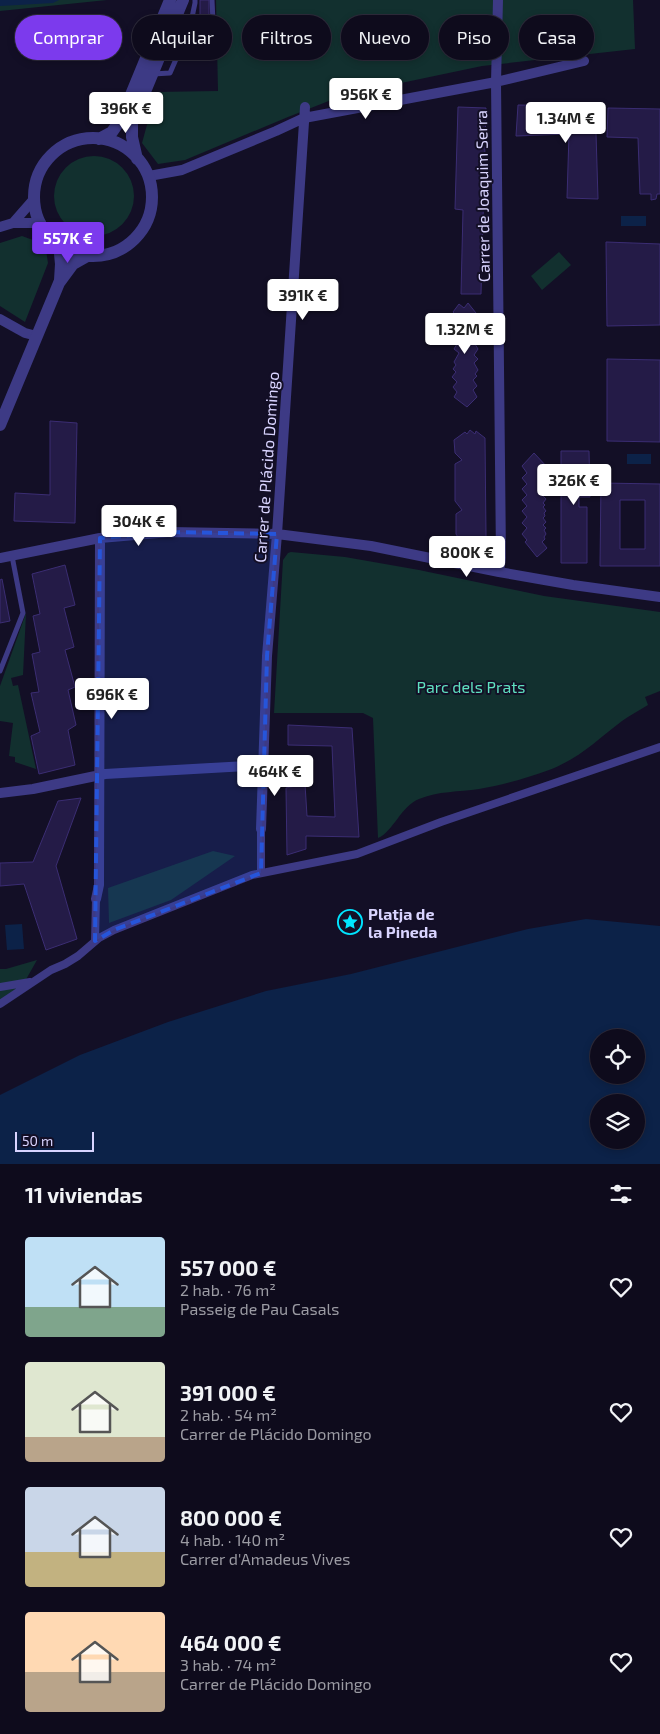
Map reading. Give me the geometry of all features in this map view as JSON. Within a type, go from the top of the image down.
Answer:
[{"type":"street","points":[[100,139],[112,132],[121,119],[170,0]]},
{"type":"street","points":[[137,159],[132,137],[132,123],[183,0]]},
{"type":"street","name":"Carrer de Joaquim Serra","points":[[498,0],[496,82],[501,548],[498,572]]},
{"type":"street","points":[[149,176],[182,170],[304,118],[496,82],[584,61]]},
{"type":"street","name":"Carrer de Plácido Domingo","points":[[261,829],[267,656],[277,534],[305,107]]},
{"type":"street","points":[[100,139],[113,142],[126,149],[137,159],[144,166],[149,176],[153,197],[146,224],[129,244],[114,252],[89,255],[74,252],[59,244],[49,235],[36,211],[34,199],[37,179],[46,161],[56,152],[79,140],[100,139]]},
{"type":"street","points":[[13,223],[34,199]]},
{"type":"street","points":[[0,227],[13,223],[41,223]]},
{"type":"street","points":[[59,244],[61,264],[59,283]]},
{"type":"street","points":[[0,425],[59,283],[73,264],[89,255]]},
{"type":"street","points":[[0,319],[25,333],[37,336]]},
{"type":"street","points":[[0,558],[100,538],[170,532],[277,534],[380,548],[573,586],[660,597]]},
{"type":"street","points":[[95,941],[96,899],[99,885],[100,538]]},
{"type":"street","points":[[0,1004],[51,970],[78,956],[95,941],[114,930],[252,875],[357,854],[441,822],[660,747]]},
{"type":"street","points":[[0,793],[32,789],[100,775],[263,765]]},
{"type":"street","points":[[261,829],[261,873]]},
{"type":"street","points":[[0,987],[34,982]]},
{"type":"lane","points":[[152,74],[170,73],[190,27],[194,0]]},
{"type":"lane","points":[[212,0],[213,15]]},
{"type":"lane","points":[[0,671],[23,613],[12,556]]},
{"type":"highlighted area","points":[[170,532],[277,534],[267,656],[261,873],[114,930],[95,941],[100,538]]},
{"type":"green space","points":[[0,0],[107,0],[0,11]]},
{"type":"green space","points":[[216,0],[633,0],[635,49],[594,54],[594,15],[519,15],[519,60],[536,60],[482,66],[344,95],[185,160],[158,164],[142,143],[156,92],[218,91],[217,60],[232,60],[232,15],[216,15]]},
{"type":"green space","points":[[86,156],[102,156],[123,167],[134,188],[134,204],[123,225],[102,236],[86,236],[72,230],[60,218],[54,204],[54,188],[60,174],[72,162]]},
{"type":"green space","points":[[22,236],[41,243],[46,250],[48,263],[25,322],[0,306],[0,243]]},
{"type":"green space","points":[[559,252],[571,265],[542,290],[531,276]]},
{"type":"green space","name":"Parc dels Prats","points":[[291,552],[345,557],[544,596],[660,612],[660,691],[645,697],[648,705],[622,721],[570,760],[541,773],[506,783],[479,789],[426,796],[407,807],[388,830],[378,838],[373,718],[363,713],[274,713],[283,560]]},
{"type":"green space","points":[[26,613],[23,675],[11,678],[13,686],[18,685],[36,769],[15,762],[15,757],[9,756],[13,723],[0,721],[0,686]]},
{"type":"green space","points":[[213,851],[235,856],[171,900],[109,923],[108,888]]},
{"type":"green space","points":[[37,960],[24,983],[0,1002],[0,969]]},
{"type":"water","points":[[0,0],[59,0],[53,3],[0,6]]},
{"type":"water","points":[[621,216],[646,216],[646,226],[621,226]]},
{"type":"water","points":[[627,454],[651,454],[651,464],[627,464]]},
{"type":"water","points":[[586,919],[660,926],[660,1164],[0,1164],[0,1095],[80,1055],[168,1022],[266,991],[351,974],[528,929]]},
{"type":"water","points":[[22,924],[24,949],[7,950],[5,925]]},
{"type":"building","points":[[200,0],[209,0],[209,15],[200,15]]},
{"type":"building","points":[[518,105],[571,106],[571,116],[587,117],[586,132],[596,133],[598,199],[567,198],[569,134],[516,136]]},
{"type":"building","points":[[458,107],[486,108],[481,294],[461,294],[463,210],[455,209]]},
{"type":"building","points":[[608,108],[660,109],[660,194],[657,194],[656,199],[651,200],[651,194],[640,194],[638,138],[607,137]]},
{"type":"building","points":[[606,242],[660,244],[660,325],[607,326]]},
{"type":"building","points":[[468,303],[476,313],[471,316],[477,323],[473,326],[477,331],[475,333],[478,340],[475,344],[478,349],[474,355],[478,359],[474,363],[478,370],[475,374],[477,376],[473,380],[477,386],[473,390],[477,397],[467,407],[454,397],[457,392],[453,387],[457,382],[452,377],[456,372],[453,369],[456,365],[454,362],[459,353],[454,349],[457,344],[453,340],[458,335],[453,331],[458,326],[453,322],[457,316],[453,312],[459,304],[464,308]]},
{"type":"building","points":[[607,359],[660,360],[660,442],[607,441]]},
{"type":"building","points":[[50,421],[77,423],[75,523],[14,521],[15,493],[50,495]]},
{"type":"building","points":[[470,430],[475,434],[476,431],[485,438],[486,536],[482,541],[461,542],[456,534],[456,514],[462,510],[455,501],[455,464],[462,460],[455,453],[454,440],[465,432],[467,434]]},
{"type":"building","points":[[561,451],[589,451],[590,497],[579,497],[579,507],[587,507],[587,563],[561,563]]},
{"type":"building","points":[[534,453],[548,468],[545,470],[548,473],[545,476],[547,479],[544,481],[546,484],[544,486],[546,488],[543,492],[545,494],[543,496],[546,499],[543,503],[546,511],[543,518],[546,522],[543,525],[546,528],[544,530],[546,534],[542,542],[547,548],[537,557],[525,542],[527,540],[522,534],[527,528],[522,523],[527,517],[522,511],[527,506],[522,500],[527,495],[522,489],[527,484],[522,478],[527,473],[522,466]]},
{"type":"building","points":[[601,483],[660,484],[660,566],[600,566]],"holes":[[[620,500],[645,500],[645,549],[620,549]]]},
{"type":"building","points":[[65,565],[75,605],[64,608],[74,647],[65,650],[75,687],[68,690],[76,725],[68,730],[75,765],[39,774],[31,736],[40,732],[31,693],[39,692],[32,654],[40,652],[33,616],[40,614],[32,574]]},
{"type":"building","points":[[2,579],[10,621],[0,623],[0,580]]},
{"type":"building","points":[[288,725],[352,728],[359,837],[306,836],[306,849],[287,855],[286,788],[305,784],[307,816],[335,817],[332,746],[288,745]]},
{"type":"building","points":[[81,798],[56,866],[77,939],[46,950],[24,884],[0,886],[0,863],[33,862],[58,801]]},
{"type":"place","name":"Platja de la Pineda","points":[[350,922]]}]
